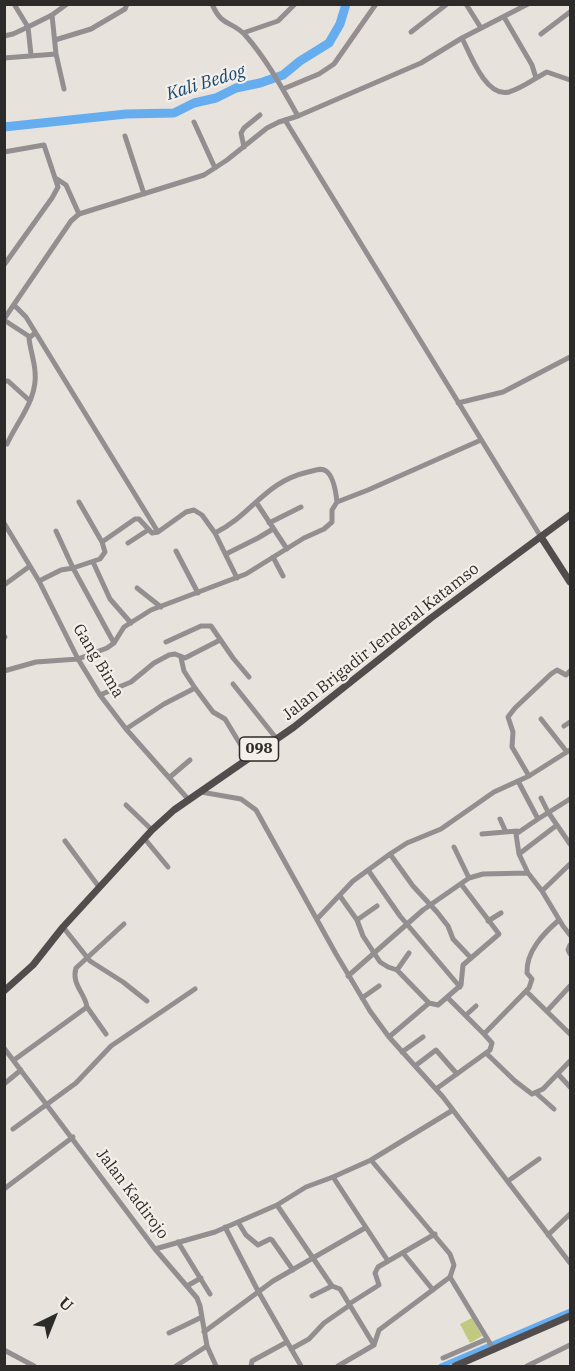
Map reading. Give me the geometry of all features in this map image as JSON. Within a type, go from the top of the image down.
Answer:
[{"type":"main road","name":"098","points":[[541,537],[570,515]]},
{"type":"main road","points":[[541,537],[570,582]]},
{"type":"main road","name":"Jalan Brigadir Jenderal Katamso","points":[[5,989],[33,964],[63,927],[144,838],[188,799],[324,704],[431,618],[541,537]]},
{"type":"main road","points":[[455,1366],[570,1316]]},
{"type":"street","points":[[14,4],[28,27],[31,55]]},
{"type":"street","points":[[4,36],[52,15],[66,4]]},
{"type":"street","points":[[55,39],[91,29],[125,9],[126,4]]},
{"type":"street","points":[[212,4],[218,17],[243,33],[261,54],[298,116]]},
{"type":"street","points":[[243,33],[278,21],[295,4]]},
{"type":"street","points":[[282,87],[330,68],[376,4]]},
{"type":"street","points":[[411,32],[447,4]]},
{"type":"street","points":[[466,4],[481,28]]},
{"type":"street","points":[[5,444],[24,415],[35,378],[30,337],[4,319],[71,221],[79,214],[183,183],[215,168],[267,128],[421,63],[462,38],[528,4]]},
{"type":"street","points":[[542,34],[570,12]]},
{"type":"street","points":[[52,15],[56,54],[64,89]]},
{"type":"street","points":[[504,17],[532,65],[536,78]]},
{"type":"street","points":[[462,38],[477,69],[495,89],[507,93],[547,72],[570,80]]},
{"type":"street","points":[[4,58],[56,54]]},
{"type":"street","points":[[244,147],[241,133],[260,115]]},
{"type":"street","points":[[285,120],[541,537]]},
{"type":"street","points":[[194,122],[215,168]]},
{"type":"street","points":[[125,136],[144,194]]},
{"type":"street","points":[[4,152],[44,145],[57,179],[58,188],[4,265]]},
{"type":"street","points":[[57,179],[66,185],[79,214]]},
{"type":"street","points":[[14,305],[26,317],[158,532]]},
{"type":"street","points":[[30,337],[35,333]]},
{"type":"street","points":[[458,403],[486,398],[510,389],[570,357]]},
{"type":"street","points":[[4,381],[8,381],[30,401]]},
{"type":"street","points":[[4,671],[36,662],[78,659],[107,648],[131,623],[161,607],[237,578],[331,524],[332,510],[337,502],[481,440]]},
{"type":"street","points":[[215,533],[263,494],[279,483],[300,474],[321,469],[330,475],[337,502]]},
{"type":"street","points":[[39,581],[61,570],[93,562],[104,555],[105,549],[102,542],[80,502]]},
{"type":"street","points":[[256,502],[287,549]]},
{"type":"street","points":[[226,554],[258,538],[271,526],[301,507]]},
{"type":"street","points":[[102,542],[135,519],[139,519],[152,533],[158,532],[186,512],[194,510],[202,515],[215,533],[237,578]]},
{"type":"street","name":"Gang Bima","points":[[4,523],[39,581],[78,659],[100,695],[126,729],[188,799]]},
{"type":"street","points":[[128,543],[148,530]]},
{"type":"street","points":[[57,531],[73,568],[114,643]]},
{"type":"street","points":[[176,550],[198,593]]},
{"type":"street","points":[[273,556],[283,576]]},
{"type":"street","points":[[93,562],[110,598],[131,623]]},
{"type":"street","points":[[4,585],[30,566]]},
{"type":"street","points":[[137,588],[161,607]]},
{"type":"street","points":[[166,642],[201,626],[213,628],[249,677]]},
{"type":"street","points":[[181,658],[220,640]]},
{"type":"street","points":[[100,695],[131,682],[154,663],[175,654],[181,658],[184,671],[195,688],[213,712],[225,719],[248,757]]},
{"type":"street","points":[[529,776],[512,747],[513,732],[508,718],[515,708],[551,674],[557,670],[566,675],[570,671]]},
{"type":"street","points":[[233,684],[276,738]]},
{"type":"street","points":[[126,729],[164,704],[195,688]]},
{"type":"street","points":[[317,919],[353,881],[390,854],[407,843],[441,829],[494,792],[529,776],[569,751],[541,718]]},
{"type":"street","points":[[564,726],[570,722]]},
{"type":"street","points":[[170,777],[190,760]]},
{"type":"street","points":[[518,781],[538,819]]},
{"type":"street","points":[[199,791],[241,799],[253,806],[348,976],[389,1037],[453,1110],[570,1263]]},
{"type":"street","points":[[541,798],[570,844]]},
{"type":"street","points":[[482,834],[517,831],[570,799]]},
{"type":"street","points":[[126,805],[152,830]]},
{"type":"street","points":[[500,819],[506,832]]},
{"type":"street","points":[[519,854],[557,825]]},
{"type":"street","points":[[517,831],[519,854],[528,873],[570,935]]},
{"type":"street","points":[[144,838],[168,867]]},
{"type":"street","points":[[65,841],[99,887]]},
{"type":"street","points":[[453,846],[469,878]]},
{"type":"street","points":[[390,854],[413,886],[448,926],[453,939],[471,958]]},
{"type":"street","points":[[542,891],[570,864]]},
{"type":"street","points":[[368,870],[408,924],[460,987]]},
{"type":"street","points":[[348,976],[431,905],[469,878],[483,874],[528,873]]},
{"type":"street","points":[[340,896],[357,920],[363,936],[375,954],[386,966],[397,970],[429,1003],[438,1005],[460,987],[462,967],[499,934],[461,884]]},
{"type":"street","points":[[357,920],[377,906]]},
{"type":"street","points":[[488,921],[501,914]]},
{"type":"street","points":[[484,1034],[527,992],[532,980],[527,973],[527,967],[536,943],[559,920]]},
{"type":"street","points":[[106,1034],[87,1007],[74,977],[76,968],[124,924]]},
{"type":"street","points":[[63,927],[86,958],[147,1001]]},
{"type":"street","points":[[570,945],[568,950],[570,954]]},
{"type":"street","points":[[397,970],[409,953]]},
{"type":"street","points":[[362,998],[379,986]]},
{"type":"street","points":[[547,1011],[570,986]]},
{"type":"street","points":[[13,1129],[76,1083],[111,1046],[195,989]]},
{"type":"street","points":[[527,992],[570,1034]]},
{"type":"street","points":[[436,1089],[486,1053],[492,1043],[448,998]]},
{"type":"street","points":[[389,1037],[429,1003]]},
{"type":"street","points":[[466,1015],[476,1006]]},
{"type":"street","points":[[14,1060],[87,1007]]},
{"type":"street","points":[[402,1052],[423,1037]]},
{"type":"street","name":"Jalan Kadirojo","points":[[4,1048],[156,1249],[199,1302],[207,1346],[216,1366]]},
{"type":"street","points":[[415,1066],[436,1050],[457,1074]]},
{"type":"street","points":[[486,1053],[527,1092],[536,1094],[554,1109]]},
{"type":"street","points":[[536,1094],[570,1061]]},
{"type":"street","points":[[4,1084],[21,1070]]},
{"type":"street","points":[[558,1074],[570,1087]]},
{"type":"street","points":[[156,1249],[206,1235],[278,1205],[306,1187],[371,1160],[453,1110]]},
{"type":"street","points":[[4,1189],[73,1137]]},
{"type":"street","points":[[508,1181],[539,1159]]},
{"type":"street","points":[[338,1366],[374,1345],[379,1330],[450,1277],[453,1268],[452,1258],[435,1234],[371,1160]]},
{"type":"street","points":[[333,1177],[388,1261]]},
{"type":"street","points":[[278,1205],[332,1286],[340,1289],[374,1345]]},
{"type":"street","points":[[548,1235],[570,1214]]},
{"type":"street","points":[[238,1222],[246,1235],[258,1245],[272,1240],[293,1270]]},
{"type":"street","points":[[225,1227],[301,1366]]},
{"type":"street","points":[[204,1332],[273,1281],[365,1228]]},
{"type":"street","points":[[291,1349],[311,1337],[324,1323],[379,1285],[375,1270],[435,1234]]},
{"type":"street","points":[[178,1242],[210,1294]]},
{"type":"street","points":[[403,1253],[433,1290]]},
{"type":"street","points":[[450,1277],[494,1349]]},
{"type":"street","points":[[187,1286],[201,1278]]},
{"type":"street","points":[[312,1296],[332,1286]]},
{"type":"street","points":[[169,1333],[202,1317]]},
{"type":"street","points":[[442,1358],[487,1340]]},
{"type":"street","points":[[251,1366],[252,1361],[286,1342]]},
{"type":"street","points":[[527,1366],[570,1345]]},
{"type":"street","points":[[176,1366],[207,1346]]},
{"type":"street","points":[[4,1350],[34,1366]]},
{"type":"green space","points":[[472,1318],[482,1336],[470,1343],[460,1324]]},
{"type":"waterway","name":"Kali Bedog","points":[[4,127],[126,114],[174,113],[236,88],[283,75],[329,43],[340,24],[346,4]]},
{"type":"waterway","points":[[441,1366],[570,1311]]}]
